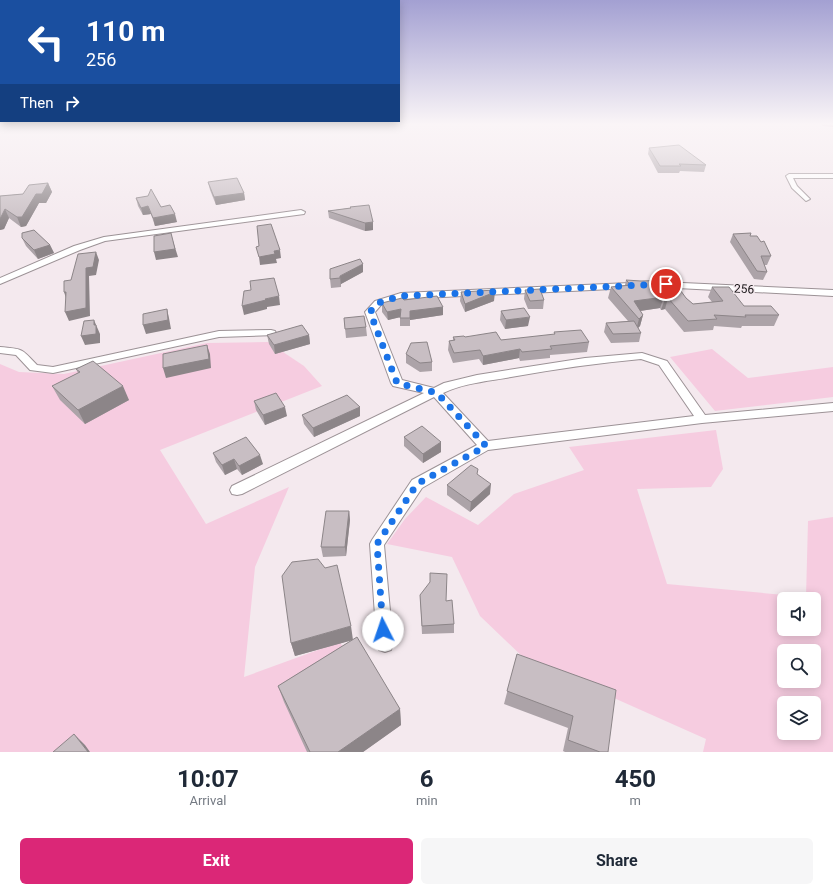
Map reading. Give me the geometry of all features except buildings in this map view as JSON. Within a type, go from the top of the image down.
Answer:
[{"type":"street","points":[[806,199],[794,187],[789,176],[833,176]]},
{"type":"street","points":[[0,281],[77,248],[104,239],[301,212]]},
{"type":"street","name":"256","points":[[437,393],[397,383],[370,312],[378,303],[401,296],[666,284],[833,293]]},
{"type":"street","points":[[0,350],[19,352],[34,368],[53,370],[219,334],[270,333]]},
{"type":"street","points":[[237,490],[437,393],[448,386],[477,379],[585,361],[642,356],[663,363],[702,419]]},
{"type":"street","points":[[437,393],[486,446]]},
{"type":"street","points":[[385,644],[377,544],[417,484],[486,446],[702,419],[833,407]]},
{"type":"shaded area","points":[[268,342],[304,366],[322,386],[160,450],[206,524],[289,487],[255,567],[244,677],[340,642],[381,715],[339,752],[0,752],[0,364],[19,372],[64,374],[207,343]]},
{"type":"shaded area","points":[[712,349],[748,378],[833,367],[833,397],[715,411],[670,357]]},
{"type":"shaded area","points":[[716,430],[723,469],[711,487],[637,489],[667,584],[777,594],[777,636],[821,636],[821,592],[806,592],[808,521],[833,517],[833,752],[703,752],[706,739],[524,658],[480,616],[452,557],[387,544],[405,519],[426,497],[478,525],[514,494],[584,470],[569,447]]},
{"type":"route","points":[[383,630],[377,544],[417,484],[486,446],[437,393],[397,383],[370,312],[378,303],[401,296],[666,284]]}]
